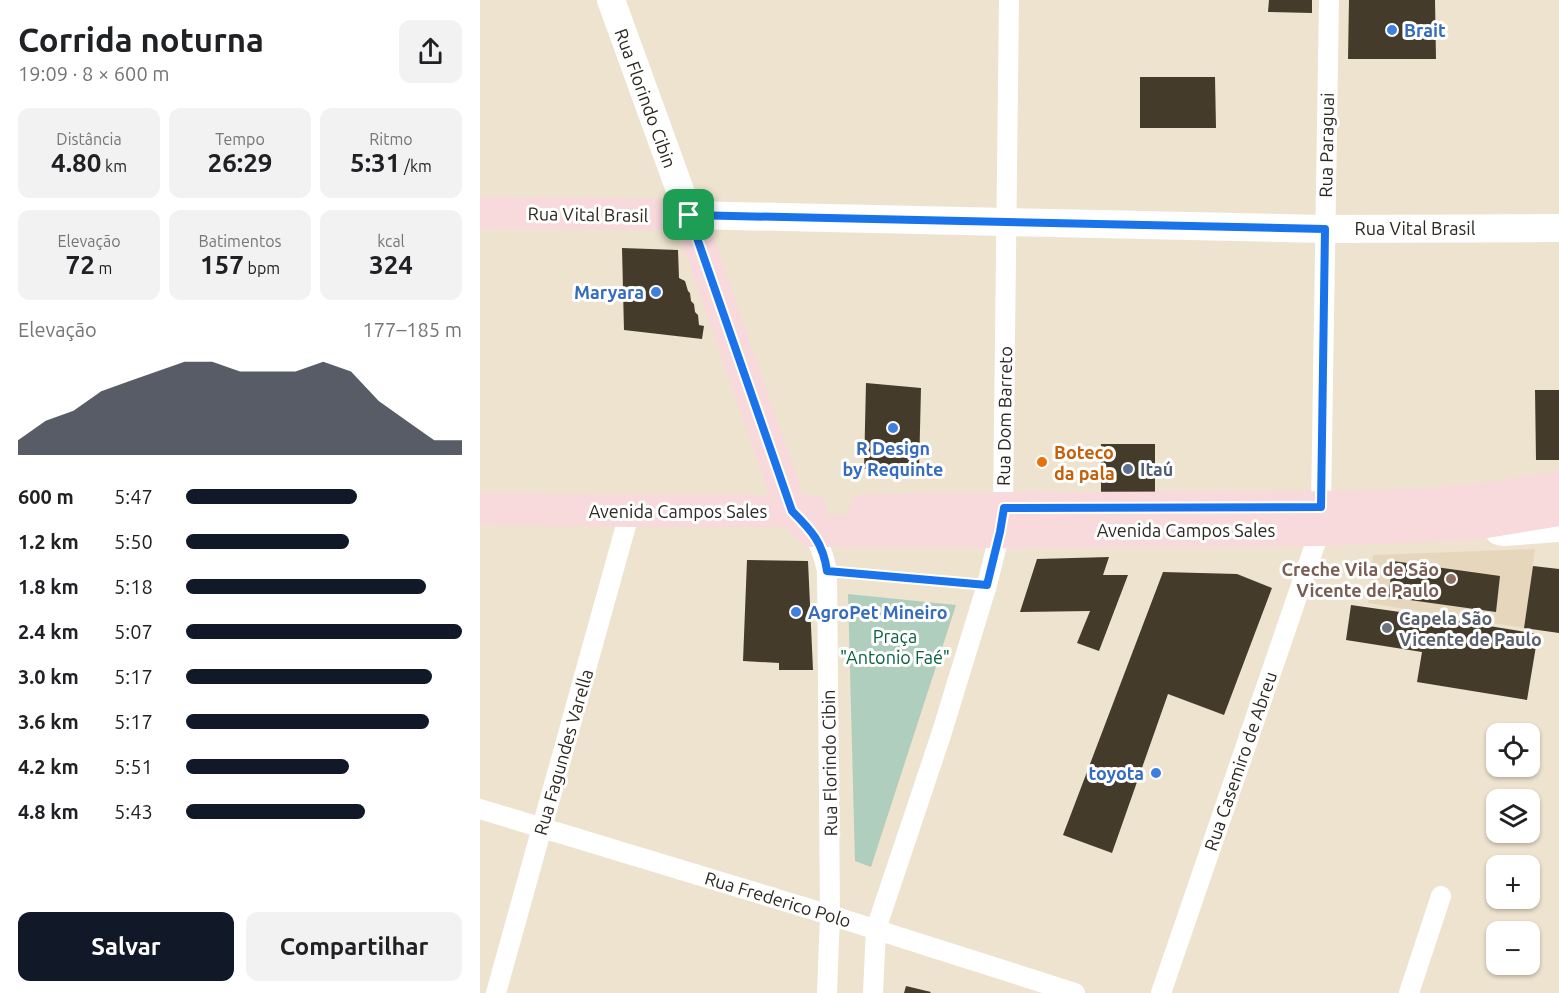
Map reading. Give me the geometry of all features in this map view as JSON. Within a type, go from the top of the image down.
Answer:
[{"type":"main road","name":"Rua Vital Brasil","points":[[480,212],[689,215]]},
{"type":"main road","name":"Rua Florindo Cibin","points":[[689,215],[802,521]]},
{"type":"main road","name":"Avenida Campos Sales","points":[[1320,518],[1493,498],[1559,487]]},
{"type":"main road","name":"Avenida Campos Sales","points":[[480,509],[630,511],[802,521],[1320,518],[1474,524],[1559,510]]},
{"type":"street","name":"Rua Florindo Cibin","points":[[611,0],[689,215]]},
{"type":"street","name":"Rua Dom Barreto","points":[[873,993],[876,929],[941,735],[987,585],[1002,520],[1009,0]]},
{"type":"street","name":"Rua Paraguai","points":[[1320,518],[1329,0]]},
{"type":"street","name":"Rua Vital Brasil","points":[[689,215],[1325,229],[1559,228]]},
{"type":"street","name":"Rua Fagundes Varella","points":[[496,993],[630,511]]},
{"type":"street","name":"Rua Casemiro de Abreu","points":[[1161,993],[1320,518]]},
{"type":"street","name":"Rua Florindo Cibin","points":[[802,521],[821,546],[827,571],[830,915],[827,993]]},
{"type":"street","points":[[1474,524],[1504,532],[1559,528]]},
{"type":"street","name":"Rua Frederico Polo","points":[[480,809],[876,929],[1076,993]]},
{"type":"street","points":[[1409,993],[1441,896]]},
{"type":"lane","points":[[827,571],[987,585]]},
{"type":"shaded area","name":"Creche Vila de São Vicente de Paulo","points":[[1535,549],[1524,628],[1368,603],[1373,555]]},
{"type":"green space","name":"Praça \"Antonio Faé\"","points":[[848,594],[956,605],[871,867],[855,861]]},
{"type":"building","points":[[1269,0],[1312,0],[1312,13],[1268,12]]},
{"type":"building","name":"Brait","points":[[1349,0],[1435,0],[1436,59],[1348,59]]},
{"type":"building","points":[[1140,77],[1215,77],[1216,128],[1140,128]]},
{"type":"building","name":"Maryara","points":[[622,248],[678,250],[679,278],[685,281],[698,315],[699,325],[704,326],[702,339],[624,330]]},
{"type":"building","name":"R Design by Requinte","points":[[866,383],[921,388],[919,471],[864,469]]},
{"type":"building","points":[[1535,390],[1559,390],[1559,460],[1536,460]]},
{"type":"building","name":"Itaú","points":[[1101,444],[1155,444],[1155,495],[1101,495]]},
{"type":"building","points":[[1109,557],[1103,575],[1128,575],[1099,651],[1077,643],[1090,611],[1020,612],[1037,559]]},
{"type":"building","points":[[747,560],[808,561],[813,670],[779,670],[779,663],[743,661]]},
{"type":"building","points":[[1393,561],[1500,576],[1496,612],[1388,597]]},
{"type":"building","points":[[1533,566],[1559,569],[1559,633],[1524,628]]},
{"type":"building","points":[[1163,572],[1237,574],[1272,588],[1224,715],[1168,694],[1112,853],[1063,835]]},
{"type":"building","points":[[1351,605],[1538,634],[1527,700],[1417,682],[1422,652],[1346,640]]},
{"type":"building","points":[[906,986],[931,992],[904,993]]},
{"type":"place","name":"Brait","points":[[1392,30]]},
{"type":"place","name":"Maryara","points":[[656,292]]},
{"type":"place","name":"R Design by Requinte","points":[[893,428]]},
{"type":"place","name":"Boteco da pala","points":[[1042,462]]},
{"type":"place","name":"Itaú","points":[[1128,469]]},
{"type":"place","name":"Creche Vila de São Vicente de Paulo","points":[[1451,579]]},
{"type":"place","name":"AgroPet Mineiro","points":[[796,612]]},
{"type":"place","name":"Capela São Vicente de Paulo","points":[[1387,628]]},
{"type":"place","name":"toyota","points":[[1156,773]]},
{"type":"route","points":[[689,215],[1325,229],[1321,507],[1004,508],[987,585],[827,571],[821,546],[812,531],[792,511],[689,215]]}]
